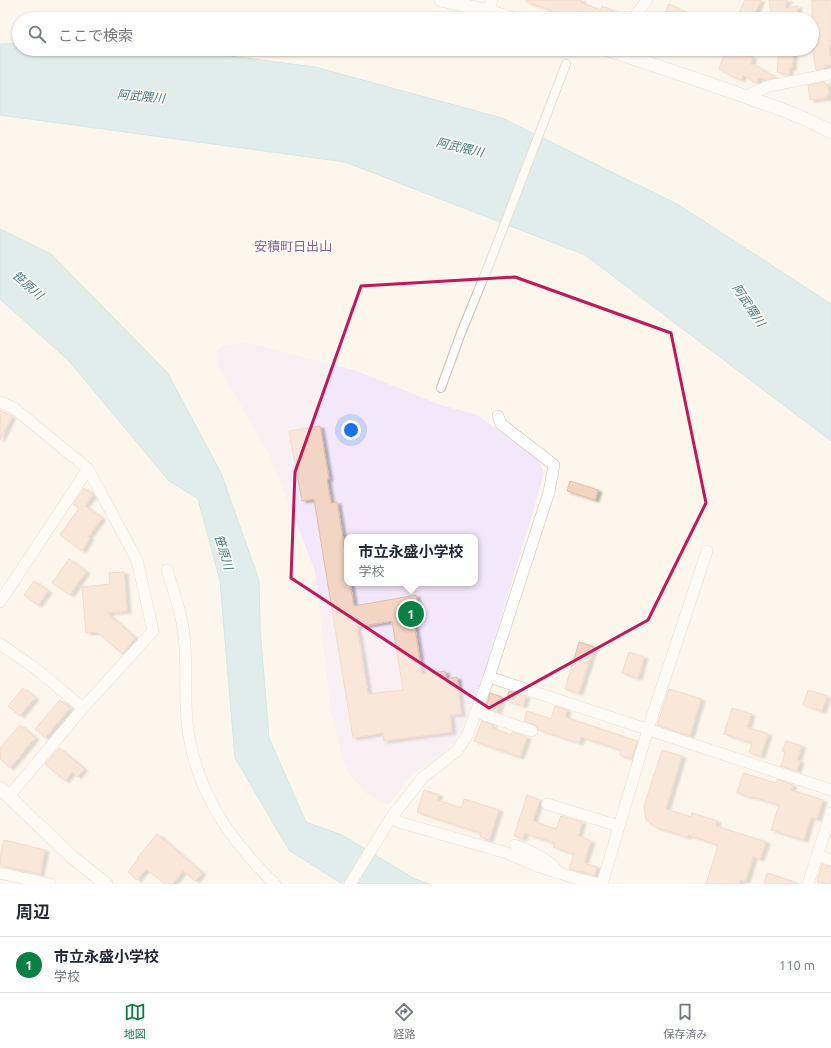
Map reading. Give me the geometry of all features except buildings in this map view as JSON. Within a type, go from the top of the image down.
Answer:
[{"type":"street","points":[[441,0],[490,5],[502,12]]},
{"type":"street","points":[[638,12],[647,0]]},
{"type":"street","points":[[630,56],[786,111],[817,124],[831,132]]},
{"type":"street","points":[[441,388],[566,64]]},
{"type":"street","points":[[746,96],[769,86],[831,74]]},
{"type":"street","points":[[0,402],[14,408],[88,469],[136,560],[153,631],[4,792],[72,857],[106,884]]},
{"type":"street","points":[[350,884],[389,821],[423,777],[457,751],[468,734],[489,677],[549,492],[554,465],[501,424],[498,416]]},
{"type":"street","points":[[0,602],[88,469]]},
{"type":"street","points":[[389,821],[402,823],[507,852],[537,866],[557,873],[600,884],[648,729],[707,551]]},
{"type":"street","points":[[167,570],[176,597],[183,628],[187,722],[195,764],[204,788],[219,818],[256,866],[275,884]]},
{"type":"street","points":[[0,644],[35,668],[82,708]]},
{"type":"street","points":[[489,677],[831,790]]},
{"type":"street","points":[[476,712],[532,730]]},
{"type":"street","points":[[547,804],[619,826]]},
{"type":"street","points":[[808,884],[831,813]]},
{"type":"street","points":[[515,846],[549,862],[557,870],[557,873]]},
{"type":"street","points":[[817,855],[831,860]]},
{"type":"street","points":[[0,873],[50,884]]},
{"type":"highlighted area","points":[[515,277],[671,333],[706,503],[648,620],[489,708],[291,578],[295,472],[361,286]]},
{"type":"shaded area","points":[[245,342],[357,371],[438,404],[477,415],[539,458],[544,474],[489,658],[462,731],[450,748],[420,769],[408,780],[388,805],[364,792],[349,773],[343,761],[331,712],[315,571],[270,456],[218,366],[216,356],[218,349],[224,346]]},
{"type":"water","name":"阿武隈川","points":[[12,43],[12,56],[230,56],[315,67],[502,118],[679,205],[831,304],[831,441],[585,255],[345,162],[0,115],[0,44]]},
{"type":"water","name":"笹原川","points":[[0,229],[51,254],[167,372],[221,473],[259,580],[260,628],[269,738],[306,822],[342,835],[415,879],[430,884],[342,884],[289,850],[235,758],[220,581],[198,499],[169,481],[69,361],[0,299]]},
{"type":"place","name":"市立永盛小学校","points":[[411,614]]},
{"type":"district","name":"安積町日出山","points":[[293,246]]}]
